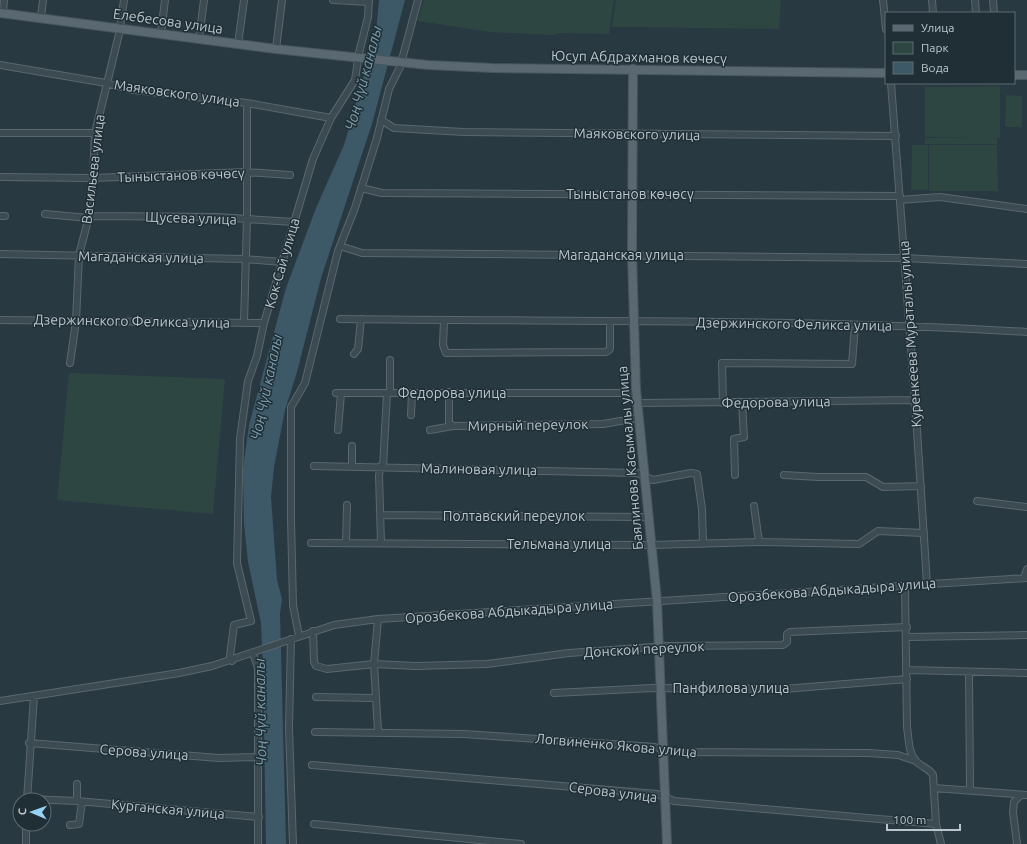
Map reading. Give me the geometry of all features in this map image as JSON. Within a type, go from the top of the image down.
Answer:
[{"type":"main road","name":"Елебесова улица","points":[[1,13],[120,27],[276,49],[391,61]]},
{"type":"main road","name":"Юсуп Абдрахманов көчөсү","points":[[391,61],[492,68],[885,73]]},
{"type":"main road","name":"Баялинова Касымалы улица","points":[[633,69],[632,254],[636,393],[657,601],[667,844]]},
{"type":"main road","points":[[1015,75],[1027,75]]},
{"type":"street","points":[[1,13],[4,0]]},
{"type":"street","points":[[41,17],[43,0]]},
{"type":"street","name":"Васильева улица","points":[[70,363],[76,321],[79,256],[88,217],[93,178],[95,133],[120,27],[124,0]]},
{"type":"street","points":[[160,33],[165,0]]},
{"type":"street","points":[[199,39],[204,0]]},
{"type":"street","name":"Елебесова улица","points":[[238,44],[244,0]]},
{"type":"street","points":[[276,49],[282,0]]},
{"type":"street","points":[[334,0],[369,1]]},
{"type":"street","points":[[298,636],[293,605],[290,519],[291,407],[305,383],[340,246],[361,188],[389,90],[401,62],[418,0]]},
{"type":"street","points":[[883,0],[885,19]]},
{"type":"street","points":[[932,0],[933,12]]},
{"type":"street","points":[[975,0],[976,12]]},
{"type":"street","points":[[993,0],[994,12]]},
{"type":"street","name":"Кок-Сай улица","points":[[232,661],[230,656],[234,625],[250,621],[237,563],[240,439],[248,381],[257,356],[264,323],[313,159],[331,118],[355,80],[361,58],[369,1]]},
{"type":"street","name":"Маяковского улица","points":[[0,65],[106,83],[134,90],[246,103],[331,118]]},
{"type":"street","name":"Куренкеева Мураталы улица","points":[[891,84],[896,136],[903,258],[910,326],[927,584]]},
{"type":"street","points":[[244,322],[247,220],[246,103]]},
{"type":"street","name":"Маяковского улица","points":[[381,120],[394,128],[464,132],[896,136]]},
{"type":"street","points":[[0,133],[95,133]]},
{"type":"street","name":"Тыныстанов көчөсү","points":[[0,177],[93,178],[246,172],[290,175]]},
{"type":"street","name":"Тыныстанов көчөсү","points":[[361,188],[382,193],[632,194],[900,198],[940,197],[1027,209]]},
{"type":"street","name":"Щусева улица","points":[[45,214],[88,217],[210,216],[247,220],[294,222]]},
{"type":"street","name":"Магаданская улица","points":[[340,246],[362,253],[481,255],[632,254],[903,258],[1027,264]]},
{"type":"street","name":"Магаданская улица","points":[[0,254],[246,259],[282,262]]},
{"type":"street","name":"Дзержинского Феликса улица","points":[[340,319],[633,321],[910,326],[1027,332]]},
{"type":"street","points":[[354,354],[358,349],[361,319]]},
{"type":"street","name":"Дзержинского Феликса улица","points":[[0,320],[264,323]]},
{"type":"street","points":[[444,320],[443,345],[446,353],[606,352],[610,349],[610,322]]},
{"type":"street","points":[[723,403],[722,363],[852,364],[855,325]]},
{"type":"street","points":[[388,393],[390,360]]},
{"type":"street","name":"Мирный переулок","points":[[449,392],[449,423],[453,426],[603,424],[638,418]]},
{"type":"street","name":"Федорова улица","points":[[338,430],[338,393],[636,393]]},
{"type":"street","name":"Федорова улица","points":[[381,543],[379,475],[382,466],[388,393]]},
{"type":"street","points":[[411,415],[412,393]]},
{"type":"street","name":"Федорова улица","points":[[637,403],[915,400]]},
{"type":"street","points":[[735,474],[734,439],[744,437],[742,403]]},
{"type":"street","points":[[430,430],[453,426]]},
{"type":"street","points":[[352,446],[352,466]]},
{"type":"street","name":"Малиновая улица","points":[[314,466],[382,466],[636,473],[653,480],[691,473],[697,474],[702,509],[703,544]]},
{"type":"street","points":[[784,475],[866,477],[882,487],[921,486]]},
{"type":"street","points":[[977,501],[1027,507]]},
{"type":"street","points":[[346,543],[347,505]]},
{"type":"street","points":[[754,506],[759,542]]},
{"type":"street","name":"Полтавский переулок","points":[[381,515],[648,517]]},
{"type":"street","name":"Тельмана улица","points":[[311,543],[651,545],[759,542],[859,544],[878,531],[924,533]]},
{"type":"street","points":[[1025,578],[1027,569]]},
{"type":"street","name":"Орозбекова Абдыкадыра улица","points":[[0,701],[179,673],[232,661],[298,636],[334,625],[378,619],[1025,578]]},
{"type":"street","points":[[905,586],[908,727],[910,750],[916,762],[931,771],[934,775],[936,824],[941,844]]},
{"type":"street","points":[[378,619],[374,664],[378,731]]},
{"type":"street","name":"Донской переулок","points":[[313,631],[314,662],[316,666],[327,669],[338,669],[374,664],[416,666],[488,664],[569,653],[659,647],[783,645],[787,642],[787,634],[790,632],[906,627]]},
{"type":"street","points":[[907,637],[1027,636]]},
{"type":"street","points":[[289,640],[293,844]]},
{"type":"street","points":[[255,653],[258,668],[258,844]]},
{"type":"street","points":[[907,670],[1027,673]]},
{"type":"street","points":[[969,672],[970,789]]},
{"type":"street","name":"Панфилова улица","points":[[554,693],[652,688],[784,689],[907,679]]},
{"type":"street","points":[[26,792],[29,743],[34,696]]},
{"type":"street","points":[[316,698],[376,698]]},
{"type":"street","name":"Логвиненко Якова улица","points":[[315,732],[378,731],[472,734],[663,749],[672,752],[868,752],[898,755],[916,762]]},
{"type":"street","name":"Серова улица","points":[[29,743],[219,758],[258,757]]},
{"type":"street","name":"Серова улица","points":[[312,765],[649,794],[674,801],[936,824]]},
{"type":"street","points":[[70,825],[79,824],[78,784]]},
{"type":"street","points":[[934,788],[970,789],[1024,795]]},
{"type":"street","points":[[1017,844],[1013,812],[1014,802],[1024,795]]},
{"type":"street","name":"Курганская улица","points":[[52,801],[259,817]]},
{"type":"street","points":[[314,824],[521,844]]},
{"type":"street","points":[[26,832],[26,844]]},
{"type":"green space","points":[[424,0],[614,0],[609,34],[558,33],[554,35],[491,32],[417,21]]},
{"type":"green space","points":[[616,0],[781,0],[779,29],[612,27]]},
{"type":"green space","points":[[1000,86],[1000,138],[997,138],[997,144],[925,144],[925,138],[982,138],[925,137],[925,87]]},
{"type":"green space","points":[[1006,95],[1022,96],[1022,127],[1005,127]]},
{"type":"green space","points":[[912,145],[928,145],[928,190],[911,190]]},
{"type":"green space","points":[[929,145],[997,145],[998,191],[929,191]]},
{"type":"green space","points":[[69,373],[225,379],[213,514],[57,500]]},
{"type":"water","name":"Чоң Чүй каналы","points":[[379,0],[405,0],[372,124],[321,278],[297,372],[285,410],[274,467],[271,497],[277,580],[282,599],[280,614],[286,844],[266,844],[261,623],[248,562],[244,524],[243,469],[249,425],[286,288],[316,208],[344,145],[376,33]]}]
